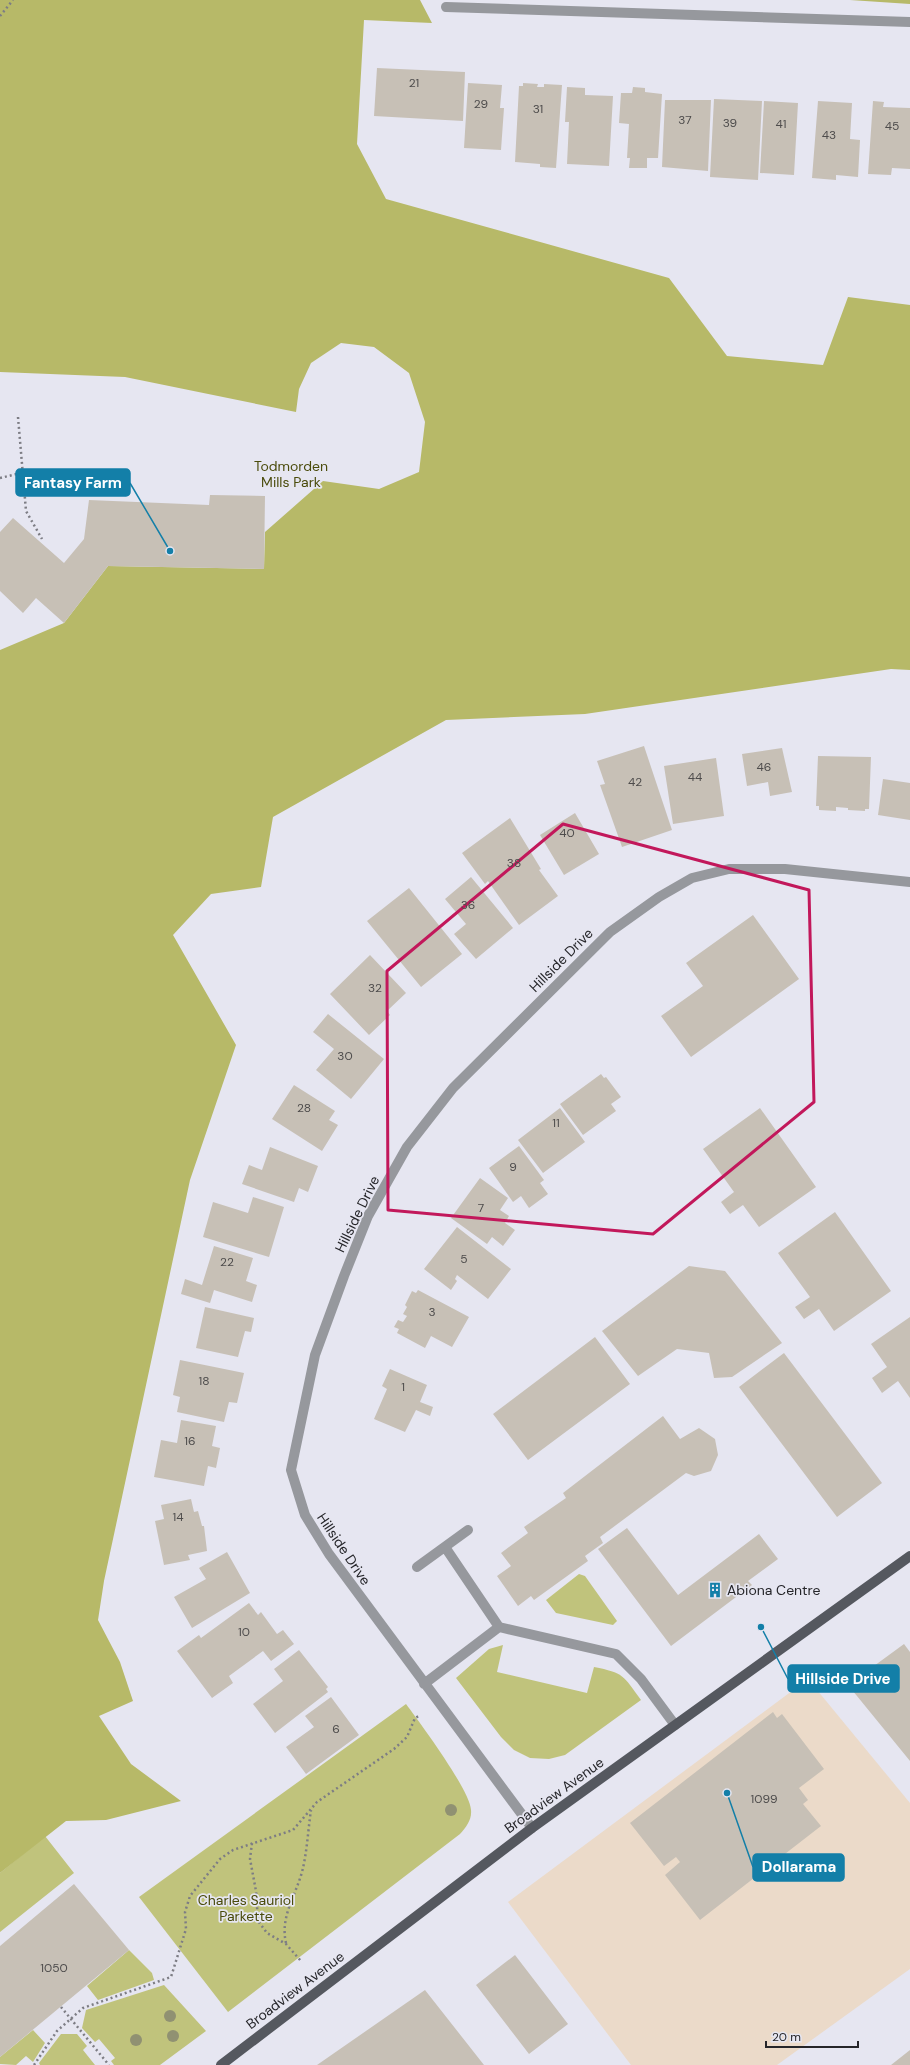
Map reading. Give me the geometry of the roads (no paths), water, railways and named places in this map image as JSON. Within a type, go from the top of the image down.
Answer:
[{"type":"main road","name":"Broadview Avenue","points":[[221,2065],[532,1828],[910,1556]]},
{"type":"street","points":[[446,7],[910,22]]},
{"type":"street","name":"Hillside Drive","points":[[532,1828],[329,1554],[305,1515],[291,1470],[315,1355],[344,1276],[368,1216],[407,1147],[453,1088],[610,932],[659,897],[692,878],[729,869],[784,869],[910,882]]},
{"type":"street","points":[[417,1567],[468,1530]]},
{"type":"street","points":[[445,1546],[499,1626],[616,1654],[641,1679],[675,1725]]},
{"type":"street","points":[[424,1684],[499,1626]]},
{"type":"place","name":"Fantasy Farm","points":[[170,551]]},
{"type":"place","name":"Abiona Centre","points":[[715,1590]]},
{"type":"place","name":"Hillside Drive","points":[[761,1627]]},
{"type":"place","name":"Dollarama","points":[[727,1793]]},
{"type":"park label","name":"Todmorden Mills Park","points":[[291,474]]},
{"type":"park label","name":"Charles Sauriol Parkette","points":[[246,1908]]}]
